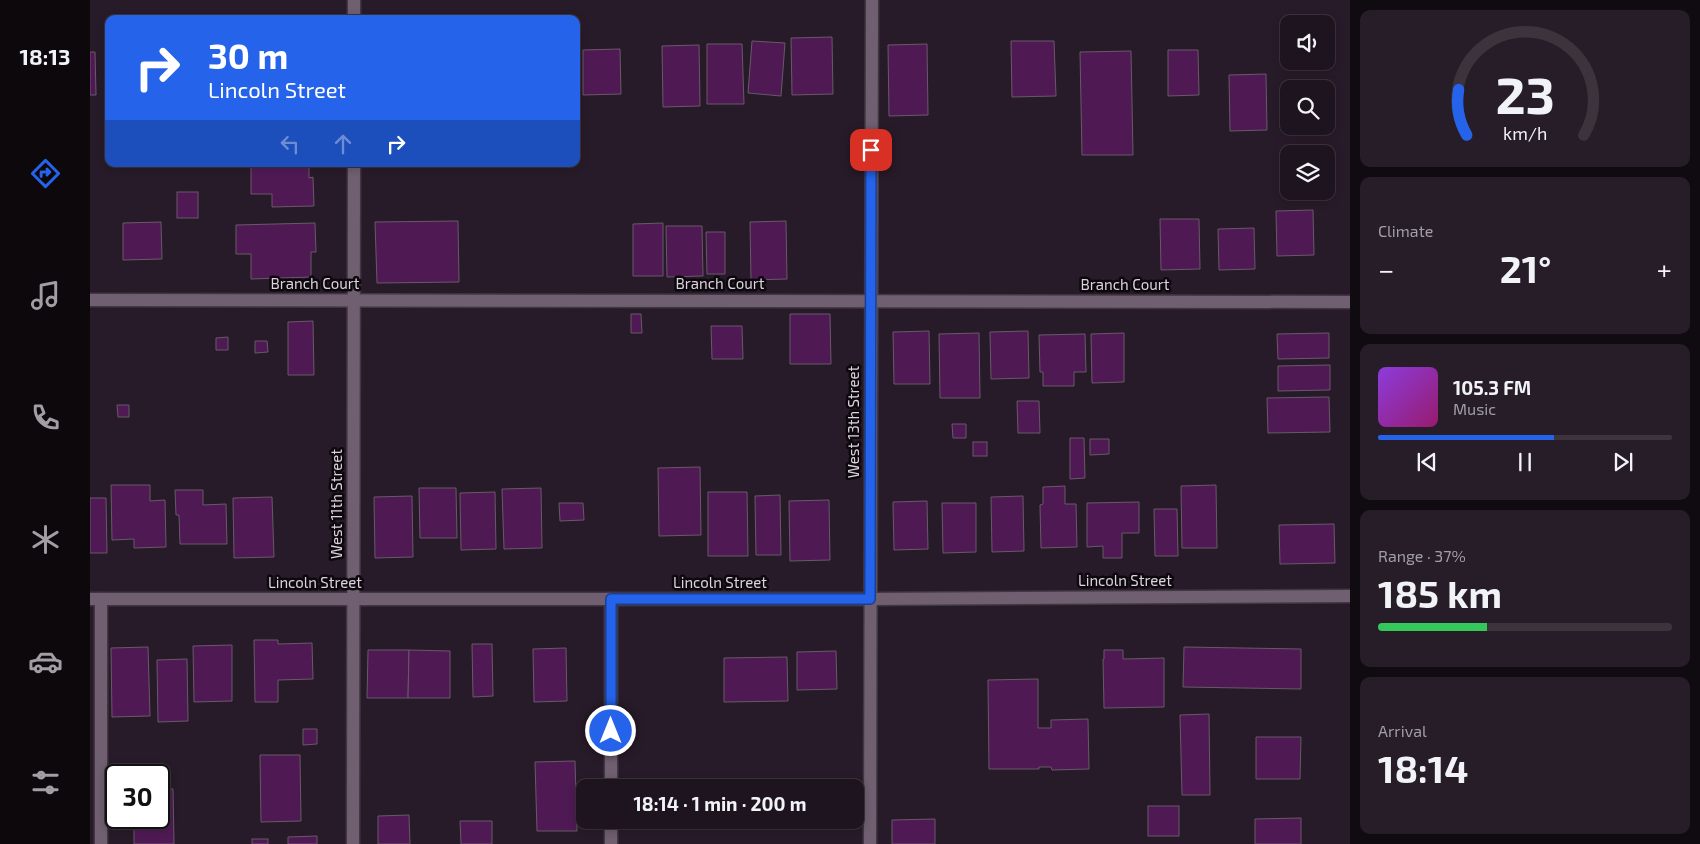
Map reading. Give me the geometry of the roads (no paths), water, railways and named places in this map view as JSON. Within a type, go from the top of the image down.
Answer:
[{"type":"street","points":[[354,0],[354,15]]},
{"type":"street","name":"West 13th Street","points":[[870,844],[872,0]]},
{"type":"street","name":"West 11th Street","points":[[353,844],[354,167]]},
{"type":"street","name":"Branch Court","points":[[90,300],[1350,302]]},
{"type":"street","name":"Lincoln Street","points":[[96,599],[870,599],[1350,596]]},
{"type":"street","points":[[96,599],[101,844]]},
{"type":"street","points":[[611,599],[611,779]]},
{"type":"street","points":[[611,829],[611,844]]}]
